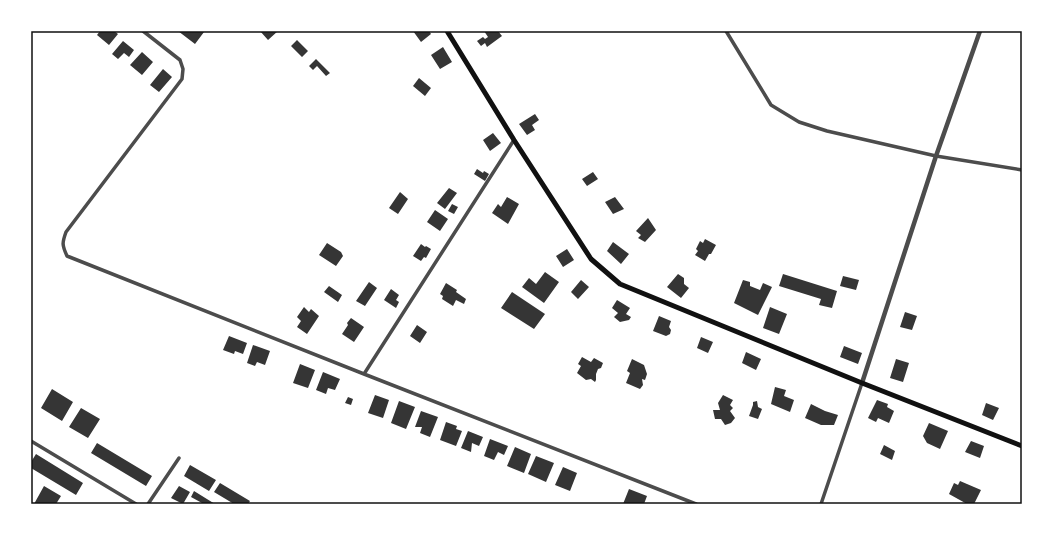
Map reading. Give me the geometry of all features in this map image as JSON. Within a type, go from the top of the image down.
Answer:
[{"type":"main road","points":[[446,31],[591,259],[620,284],[862,383],[1022,446]]},
{"type":"street","points":[[143,31],[180,60],[183,69],[182,79],[66,232],[63,241],[63,248],[67,256],[696,504]]},
{"type":"street","points":[[726,31],[771,105],[799,122],[827,131],[936,156],[1022,170]]},
{"type":"street","points":[[821,504],[936,156],[980,31]]},
{"type":"street","points":[[364,374],[514,140]]},
{"type":"street","points":[[31,442],[136,504]]},
{"type":"street","points":[[148,504],[179,458]]},
{"type":"building","points":[[100,31],[114,31],[118,34],[109,45],[97,35]]},
{"type":"building","points":[[178,31],[203,31],[204,32],[195,44]]},
{"type":"building","points":[[260,31],[278,31],[268,40]]},
{"type":"building","points":[[413,31],[429,31],[431,34],[421,42]]},
{"type":"building","points":[[484,31],[498,31],[502,36],[487,47],[485,43],[481,46],[477,41],[483,37],[485,39],[488,37]]},
{"type":"building","points":[[297,40],[308,51],[302,57],[291,46]]},
{"type":"building","points":[[123,41],[134,50],[129,57],[124,53],[118,59],[112,54]]},
{"type":"building","points":[[443,47],[452,62],[440,69],[431,55]]},
{"type":"building","points":[[142,52],[153,62],[142,75],[130,65]]},
{"type":"building","points":[[316,59],[330,73],[326,76],[317,66],[313,70],[309,66]]},
{"type":"building","points":[[163,69],[172,77],[159,92],[150,85]]},
{"type":"building","points":[[419,78],[431,88],[425,96],[413,86]]},
{"type":"building","points":[[535,114],[539,120],[532,125],[535,130],[527,135],[519,124]]},
{"type":"building","points":[[493,133],[501,143],[490,151],[483,140]]},
{"type":"building","points":[[477,169],[483,173],[484,171],[489,174],[485,181],[474,174]]},
{"type":"building","points":[[593,172],[598,179],[587,186],[582,179]]},
{"type":"building","points":[[449,188],[457,193],[445,209],[437,203]]},
{"type":"building","points":[[400,192],[408,199],[398,214],[389,208]]},
{"type":"building","points":[[507,197],[519,204],[508,224],[492,213],[498,204],[501,207]]},
{"type":"building","points":[[615,197],[624,209],[613,214],[605,202]]},
{"type":"building","points":[[452,204],[458,207],[454,214],[448,211]]},
{"type":"building","points":[[435,210],[448,219],[440,231],[427,222]]},
{"type":"building","points":[[648,218],[656,230],[645,242],[638,238],[641,235],[636,231]]},
{"type":"building","points":[[705,239],[716,245],[705,261],[695,255],[698,251],[696,249],[700,241],[703,243]]},
{"type":"building","points":[[613,242],[629,254],[621,264],[607,251]]},
{"type":"building","points":[[327,243],[341,252],[343,256],[336,266],[319,255]]},
{"type":"building","points":[[421,244],[431,249],[426,258],[424,257],[421,261],[413,256]]},
{"type":"building","points":[[567,249],[574,260],[563,267],[556,256]]},
{"type":"building","points":[[545,272],[559,282],[544,303],[522,287],[529,278],[536,284]]},
{"type":"building","points":[[678,274],[684,278],[684,284],[689,288],[681,298],[667,287]]},
{"type":"building","points":[[783,274],[837,291],[832,308],[819,305],[821,299],[779,286]]},
{"type":"building","points":[[843,276],[859,280],[856,290],[840,286]]},
{"type":"building","points":[[581,280],[589,287],[578,299],[571,292]]},
{"type":"building","points":[[743,280],[750,282],[750,286],[760,290],[763,283],[772,287],[758,315],[734,303]]},
{"type":"building","points":[[369,282],[377,288],[365,306],[356,301]]},
{"type":"building","points":[[446,283],[457,290],[456,292],[466,299],[464,304],[456,300],[453,306],[442,299],[443,296],[440,294]]},
{"type":"building","points":[[329,286],[342,295],[338,302],[324,292]]},
{"type":"building","points":[[391,289],[399,295],[396,300],[399,302],[396,308],[384,300]]},
{"type":"building","points":[[512,292],[545,314],[534,329],[501,308]]},
{"type":"building","points":[[617,300],[630,308],[626,314],[631,317],[629,320],[620,322],[614,317],[618,313],[612,308]]},
{"type":"building","points":[[304,307],[309,312],[311,309],[319,316],[307,334],[297,327],[301,321],[297,317]]},
{"type":"building","points":[[770,307],[787,314],[779,334],[763,328]]},
{"type":"building","points":[[905,312],[917,316],[912,330],[900,327]]},
{"type":"building","points":[[659,316],[671,321],[669,327],[671,330],[670,334],[666,336],[653,331]]},
{"type":"building","points":[[351,318],[364,327],[354,342],[342,334]]},
{"type":"building","points":[[417,325],[427,332],[420,343],[410,336]]},
{"type":"building","points":[[229,336],[247,343],[243,354],[235,351],[234,354],[223,350]]},
{"type":"building","points":[[701,337],[713,342],[708,353],[697,348]]},
{"type":"building","points":[[253,345],[270,351],[265,365],[257,362],[255,366],[247,363]]},
{"type":"building","points":[[844,346],[862,353],[858,364],[840,357]]},
{"type":"building","points":[[746,352],[761,359],[756,370],[742,363]]},
{"type":"building","points":[[582,357],[591,362],[594,358],[603,363],[601,368],[598,369],[595,382],[591,379],[586,380],[577,373],[581,366],[578,364]]},
{"type":"building","points":[[632,359],[644,365],[647,374],[645,380],[642,379],[643,385],[640,389],[626,383],[630,373],[627,371]]},
{"type":"building","points":[[896,359],[909,363],[903,382],[890,378]]},
{"type":"building","points":[[300,364],[315,370],[308,388],[293,383]]},
{"type":"building","points":[[323,372],[340,379],[335,390],[328,388],[326,394],[316,390]]},
{"type":"building","points":[[775,387],[786,390],[784,396],[794,400],[790,412],[771,404]]},
{"type":"building","points":[[52,389],[73,402],[62,421],[41,408]]},
{"type":"building","points":[[375,395],[389,400],[383,418],[368,413]]},
{"type":"building","points":[[723,395],[733,400],[730,405],[733,408],[730,411],[735,418],[731,423],[725,425],[721,419],[715,419],[713,410],[720,410],[718,403]]},
{"type":"building","points":[[348,397],[353,399],[351,405],[345,403]]},
{"type":"building","points":[[877,400],[888,404],[887,407],[894,411],[889,423],[878,418],[876,422],[868,418]]},
{"type":"building","points":[[399,401],[415,407],[406,429],[391,423]]},
{"type":"building","points":[[757,401],[758,407],[762,409],[758,419],[749,416],[753,402]]},
{"type":"building","points":[[986,403],[999,408],[993,420],[982,415]]},
{"type":"building","points":[[811,404],[825,411],[838,415],[834,425],[821,425],[805,418]]},
{"type":"building","points":[[81,408],[100,419],[88,438],[69,427]]},
{"type":"building","points":[[421,411],[438,417],[430,437],[420,433],[422,427],[415,427]]},
{"type":"building","points":[[446,422],[457,426],[456,429],[462,431],[456,446],[440,440]]},
{"type":"building","points":[[929,423],[948,431],[940,449],[927,443],[923,436]]},
{"type":"building","points":[[468,431],[483,437],[479,446],[472,443],[471,452],[461,448]]},
{"type":"building","points":[[490,439],[508,446],[504,455],[498,452],[494,460],[484,456]]},
{"type":"building","points":[[971,441],[984,446],[980,458],[965,452]]},
{"type":"building","points":[[97,443],[152,476],[146,486],[91,453]]},
{"type":"building","points":[[884,445],[895,451],[892,460],[880,454]]},
{"type":"building","points":[[515,447],[531,454],[524,473],[507,466]]},
{"type":"building","points":[[36,454],[83,483],[76,495],[31,468],[31,462]]},
{"type":"building","points":[[536,456],[554,463],[546,482],[528,474]]},
{"type":"building","points":[[190,465],[216,480],[209,491],[184,476]]},
{"type":"building","points":[[563,467],[577,473],[570,491],[555,485]]},
{"type":"building","points":[[960,481],[981,490],[974,504],[967,504],[949,494],[954,483],[958,485]]},
{"type":"building","points":[[220,483],[250,501],[248,504],[234,504],[214,492]]},
{"type":"building","points":[[44,486],[61,496],[56,504],[34,504]]},
{"type":"building","points":[[179,486],[190,492],[183,504],[171,498]]},
{"type":"building","points":[[629,489],[647,496],[644,504],[623,504]]},
{"type":"building","points":[[194,491],[215,504],[201,504],[202,503],[191,497]]}]
